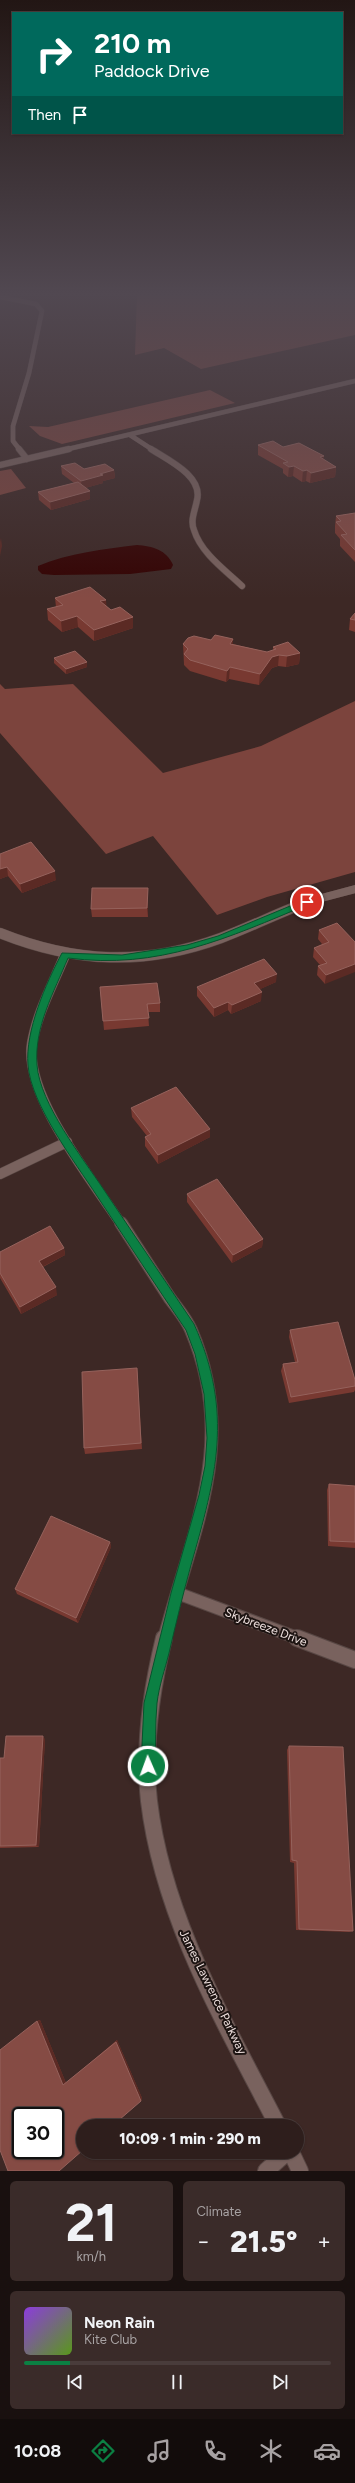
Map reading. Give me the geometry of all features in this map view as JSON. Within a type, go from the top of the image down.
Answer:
[{"type":"street","points":[[21,396],[13,426],[13,440],[28,459]]},
{"type":"street","points":[[0,466],[291,396]]},
{"type":"street","points":[[130,435],[184,472],[196,483],[199,495],[192,522],[195,535],[206,550],[242,586]]},
{"type":"street","points":[[0,933],[36,947],[65,955],[91,958],[122,958],[153,955],[188,948],[221,938],[307,902],[332,893],[355,889]]},
{"type":"street","name":"James Lawrence Parkway","points":[[65,955],[36,1024],[32,1045],[32,1059],[38,1091],[67,1142],[190,1328],[200,1354],[210,1394],[213,1438],[205,1495],[177,1593],[151,1703],[147,1751],[150,1814],[164,1877],[187,1943],[275,2119]]},
{"type":"street","points":[[0,1174],[67,1142]]},
{"type":"street","name":"Skybreeze Drive","points":[[177,1593],[355,1660]]},
{"type":"street","points":[[266,2171],[279,2159]]},
{"type":"street","points":[[294,2159],[300,2171]]},
{"type":"shaded area","points":[[182,396],[222,396],[235,403],[62,444],[40,436],[29,426],[48,427]]},
{"type":"shaded area","points":[[11,469],[26,488],[0,495],[0,471]]},
{"type":"shaded area","points":[[137,545],[148,546],[163,552],[173,565],[171,569],[130,574],[54,575],[42,574],[38,570],[38,566],[62,558],[99,550]]},
{"type":"shaded area","points":[[0,684],[5,689],[73,684],[163,773],[261,746],[355,701],[355,872],[267,897],[217,915],[153,836],[106,854],[0,733]]},
{"type":"building","points":[[273,441],[283,447],[299,443],[324,456],[320,457],[336,467],[311,473],[307,470],[303,471],[294,466],[289,467],[283,463],[288,462],[258,445]]},
{"type":"building","points":[[75,463],[84,469],[105,464],[114,470],[100,474],[103,475],[81,481],[61,466]]},
{"type":"building","points":[[78,482],[90,491],[50,502],[38,492]]},
{"type":"building","points":[[355,513],[355,550],[341,535],[347,534],[336,522],[341,521],[336,516]]},
{"type":"building","points":[[90,587],[106,600],[100,601],[111,610],[120,607],[133,617],[94,630],[77,616],[61,621],[47,609],[63,605],[55,598]]},
{"type":"building","points":[[355,613],[355,620],[350,619]]},
{"type":"building","points":[[215,635],[233,639],[230,644],[267,652],[276,649],[273,647],[288,642],[300,653],[272,657],[260,674],[230,667],[227,671],[190,660],[184,654],[188,649],[183,644],[188,638],[194,636],[211,640]]},
{"type":"building","points":[[75,651],[87,662],[66,669],[54,658]]},
{"type":"building","points":[[31,842],[55,871],[20,884],[7,867],[0,869],[0,854]]},
{"type":"building","points":[[92,888],[148,888],[147,908],[91,909]]},
{"type":"building","points":[[337,923],[355,942],[355,964],[326,975],[318,966],[327,963],[314,948],[329,942],[319,930]]},
{"type":"building","points":[[264,959],[277,974],[254,983],[262,992],[232,1005],[228,1002],[214,1008],[197,987]]},
{"type":"building","points":[[157,983],[160,1003],[147,1004],[149,1018],[103,1021],[100,987]]},
{"type":"building","points":[[176,1087],[210,1129],[158,1155],[145,1137],[151,1134],[131,1108]]},
{"type":"building","points":[[217,1179],[263,1239],[233,1255],[187,1194]]},
{"type":"building","points":[[50,1226],[64,1248],[39,1261],[56,1287],[20,1307],[0,1273],[0,1252]]},
{"type":"building","points":[[338,1322],[355,1380],[355,1386],[291,1397],[283,1364],[298,1362],[290,1330]]},
{"type":"building","points":[[137,1368],[141,1443],[84,1448],[82,1372]]},
{"type":"building","points":[[329,1484],[355,1486],[355,1542],[330,1541]]},
{"type":"building","points":[[51,1516],[110,1542],[76,1618],[15,1589]]},
{"type":"building","points":[[6,1736],[43,1736],[36,1845],[0,1846],[0,1758],[4,1758]]},
{"type":"building","points":[[289,1746],[343,1747],[353,1931],[299,1929],[297,1861],[292,1860]]},
{"type":"building","points":[[37,2021],[63,2085],[116,2042],[141,2101],[120,2119],[76,2119],[76,2156],[59,2171],[8,2171],[0,2150],[0,2050]]},
{"type":"route","points":[[148,1766],[147,1751],[151,1703],[177,1593],[205,1495],[210,1466],[213,1438],[210,1394],[200,1354],[190,1328],[50,1115],[38,1091],[32,1066],[32,1045],[36,1024],[65,955],[91,958],[122,958],[153,955],[188,948],[221,938],[307,902]]}]
